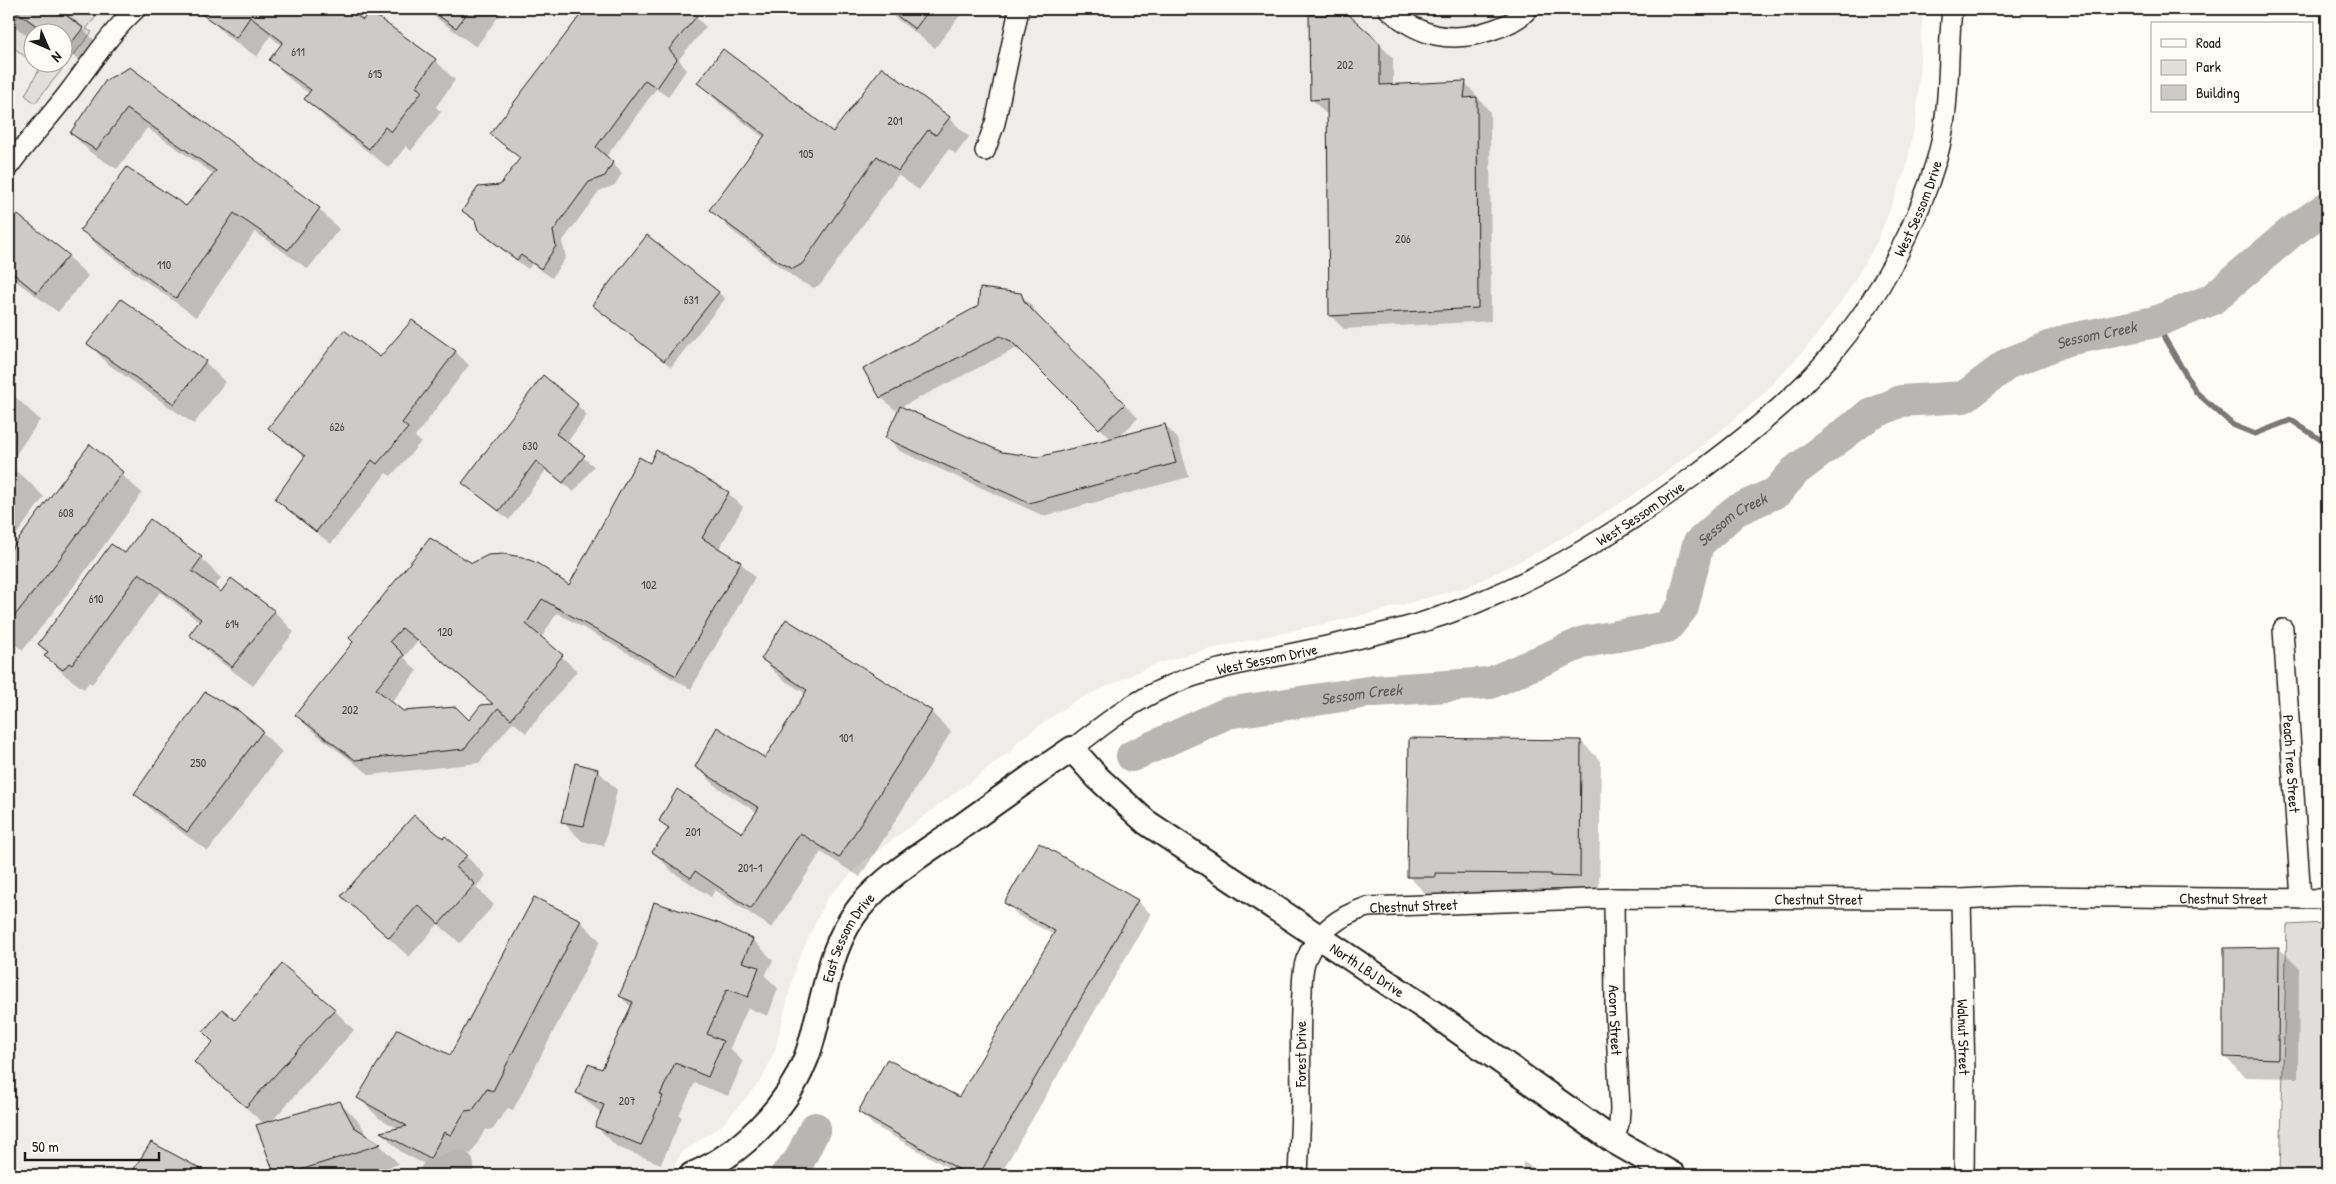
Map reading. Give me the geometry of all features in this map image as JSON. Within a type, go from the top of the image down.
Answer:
[{"type":"street","points":[[9,166],[30,137],[67,94],[118,26],[135,9]]},
{"type":"street","points":[[985,151],[994,123],[1020,9]]},
{"type":"street","points":[[1388,9],[1412,27],[1452,38],[1476,36],[1504,26],[1528,9]]},
{"type":"street","name":"West Sessom Drive","points":[[1072,749],[1118,714],[1172,684],[1226,668],[1358,639],[1414,624],[1452,613],[1497,596],[1587,550],[1735,446],[1800,388],[1831,355],[1874,296],[1889,270],[1910,227],[1937,158],[1944,128],[1952,9]]},
{"type":"street","name":"Peach Tree Street","points":[[2283,629],[2301,899]]},
{"type":"street","name":"North LBJ Drive","points":[[1072,749],[1098,778],[1146,822],[1433,1013],[1614,1141],[1673,1175]]},
{"type":"street","name":"East Sessom Drive","points":[[692,1175],[703,1171],[739,1147],[769,1117],[789,1092],[805,1062],[832,960],[848,923],[873,893],[908,863],[1072,749]]},
{"type":"street","name":"Chestnut Street","points":[[1320,938],[1338,918],[1367,907],[1614,898],[1962,899],[2016,896],[2327,898]]},
{"type":"street","name":"Acorn Street","points":[[1614,898],[1615,1008],[1620,1110],[1619,1124],[1614,1141]]},
{"type":"street","name":"Walnut Street","points":[[1962,899],[1965,1075],[1964,1175]]},
{"type":"street","name":"Forest Drive","points":[[1298,1175],[1301,1101],[1300,1020],[1303,968],[1307,957],[1320,938]]},
{"type":"shaded area","points":[[9,9],[1922,9],[1917,113],[1906,169],[1877,242],[1845,296],[1813,340],[1762,395],[1707,442],[1629,498],[1542,550],[1467,587],[1368,614],[1197,652],[1153,665],[1075,701],[1019,740],[1011,751],[863,862],[827,898],[796,965],[775,1050],[762,1079],[723,1124],[681,1153],[670,1175],[9,1175]]},
{"type":"green space","points":[[72,9],[94,9],[99,13],[86,29],[92,32],[72,57],[72,42],[83,27],[67,16]]},
{"type":"green space","points":[[20,14],[31,22],[22,22],[22,54],[9,44],[9,20],[13,23]]},
{"type":"green space","points":[[38,72],[60,72],[35,103],[25,95]]},
{"type":"green space","points":[[2327,923],[2327,1175],[2280,1175],[2287,925]]},
{"type":"building","points":[[13,9],[72,9],[67,16],[83,28],[72,42],[72,22],[31,22]]},
{"type":"building","points":[[194,9],[347,9],[363,20],[369,11],[436,59],[416,87],[422,91],[418,97],[391,132],[385,127],[369,149],[304,99],[311,90],[269,60],[283,42],[250,17],[236,38]]},
{"type":"building","points":[[429,9],[470,9],[456,28]]},
{"type":"building","points":[[585,9],[688,9],[697,16],[669,49],[677,59],[657,88],[645,80],[596,147],[613,162],[605,176],[589,182],[553,231],[556,246],[541,269],[521,255],[517,260],[478,230],[475,220],[462,211],[478,187],[500,185],[520,158],[490,134]]},
{"type":"building","points":[[888,9],[930,9],[915,29]]},
{"type":"building","points":[[1348,14],[1380,43],[1380,85],[1466,81],[1464,98],[1477,97],[1478,308],[1329,316],[1327,99],[1310,100],[1309,15]]},
{"type":"building","points":[[723,49],[833,132],[882,67],[950,117],[936,135],[928,130],[898,171],[877,156],[802,264],[793,269],[778,261],[709,210],[765,135],[697,83]]},
{"type":"building","points":[[130,67],[320,208],[288,250],[234,213],[176,298],[80,230],[127,167],[186,206],[216,171],[127,109],[96,150],[70,133],[106,80]]},
{"type":"building","points":[[9,208],[69,255],[37,293],[9,270]]},
{"type":"building","points":[[647,235],[719,292],[664,361],[592,305]]},
{"type":"building","points":[[980,288],[1021,293],[1025,303],[1125,404],[1099,429],[1011,341],[1000,336],[880,398],[863,369],[978,306]]},
{"type":"building","points":[[121,299],[206,361],[174,404],[87,344]]},
{"type":"building","points":[[412,320],[456,351],[402,423],[408,428],[377,464],[372,460],[316,532],[275,499],[305,456],[268,428],[344,330],[380,357]]},
{"type":"building","points":[[543,375],[578,404],[556,434],[585,455],[563,483],[536,461],[499,511],[462,483]]},
{"type":"building","points":[[900,406],[1002,452],[1039,457],[1165,424],[1176,463],[1029,503],[885,438]]},
{"type":"building","points":[[90,444],[123,472],[58,561],[9,623],[9,552]]},
{"type":"building","points":[[656,450],[729,492],[702,538],[741,562],[676,676],[542,599],[526,624],[563,655],[511,719],[498,708],[464,749],[355,760],[295,715],[353,642],[349,638],[430,538],[472,563],[488,555],[504,554],[522,557],[537,563],[569,585],[639,457],[650,463]],"holes":[[[402,628],[493,704],[481,705],[469,720],[456,707],[403,711],[376,689],[404,655],[390,641]]]},
{"type":"building","points":[[150,519],[202,557],[192,571],[221,592],[231,578],[275,611],[232,667],[189,635],[201,619],[139,573],[72,665],[69,663],[63,670],[44,656],[48,652],[38,644],[111,544],[125,553]]},
{"type":"building","points":[[786,619],[932,711],[839,858],[800,833],[751,909],[695,871],[691,878],[652,852],[669,828],[659,821],[677,789],[742,833],[759,808],[695,767],[717,727],[765,758],[807,690],[761,659]]},
{"type":"building","points":[[205,692],[239,711],[263,731],[187,832],[134,794]]},
{"type":"building","points":[[1409,738],[1581,740],[1580,877],[1551,876],[1551,874],[1435,873],[1435,877],[1407,877]]},
{"type":"building","points":[[575,763],[598,769],[584,826],[561,822]]},
{"type":"building","points":[[414,815],[443,838],[445,836],[467,855],[456,867],[475,884],[439,924],[418,905],[389,938],[341,896]]},
{"type":"building","points":[[1039,843],[1138,900],[979,1175],[969,1175],[858,1112],[887,1059],[959,1097],[1055,931],[1004,903]]},
{"type":"building","points":[[534,897],[581,920],[493,1091],[487,1089],[473,1110],[465,1111],[451,1135],[444,1132],[430,1159],[380,1132],[407,1126],[357,1098],[398,1029],[450,1055]]},
{"type":"building","points":[[654,902],[718,923],[753,939],[742,962],[759,967],[748,997],[727,989],[707,1034],[723,1041],[708,1077],[675,1063],[660,1095],[663,1096],[641,1145],[595,1127],[604,1105],[576,1093],[588,1064],[602,1069],[633,1002],[619,996],[636,957]]},
{"type":"building","points":[[2279,947],[2278,1059],[2224,1057],[2224,948]]},
{"type":"building","points":[[282,964],[335,1009],[246,1107],[194,1062],[213,1042],[203,1032],[222,1009],[235,1020]]},
{"type":"building","points":[[340,1101],[354,1127],[381,1144],[285,1175],[275,1175],[256,1125]]},
{"type":"building","points":[[151,1142],[212,1175],[130,1175]]},
{"type":"waterway","name":"Sessom Creek","points":[[1132,756],[1227,713],[1375,691],[1490,683],[1584,642],[1667,627],[1683,607],[1698,544],[1735,511],[1777,492],[1795,471],[1868,416],[1901,401],[1964,397],[2009,363],[2067,340],[2155,322],[2211,300],[2290,233],[2327,207]]},
{"type":"waterway","points":[[2155,322],[2196,392],[2233,425],[2255,434],[2291,420],[2327,444]]},
{"type":"waterway","name":"Sessom Creek","points":[[786,1175],[799,1161],[815,1128]]},
{"type":"waterway","name":"Sessom Creek","points":[[435,1175],[458,1166]]}]
